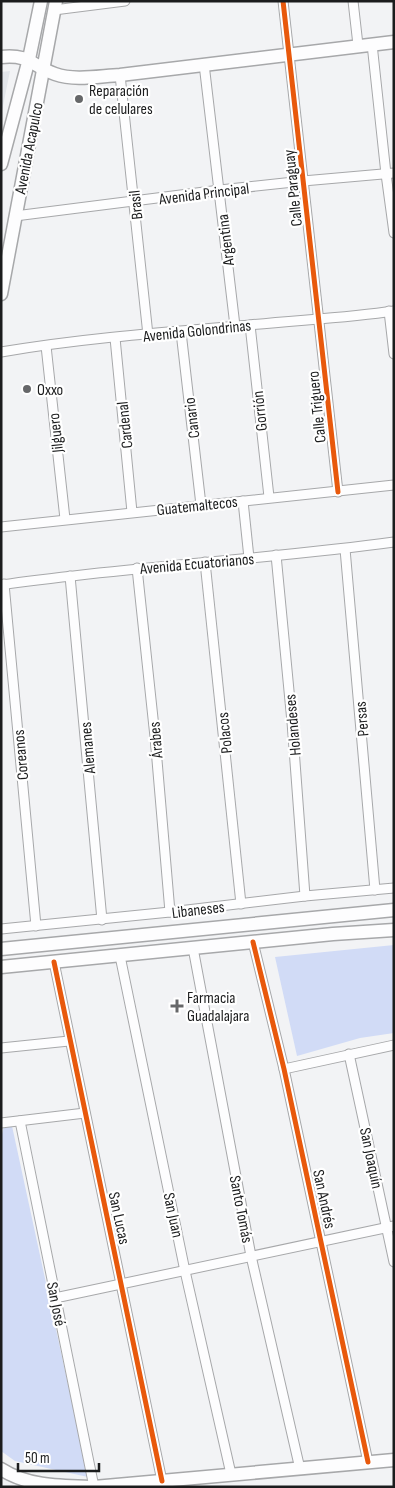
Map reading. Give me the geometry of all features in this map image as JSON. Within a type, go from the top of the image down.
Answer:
[{"type":"main road","name":"Avenida Acapulco","points":[[1,164],[29,59],[41,1]]},
{"type":"main road","name":"Avenida Acapulco","points":[[1,294],[55,5]]},
{"type":"main road","points":[[1,57],[29,59],[43,69],[60,76],[77,78],[120,75],[394,42]]},
{"type":"main road","name":"Libaneses","points":[[1,950],[394,910]]},
{"type":"main road","points":[[1,967],[394,930]]},
{"type":"main road","points":[[1,1469],[12,1476],[29,1482],[60,1486],[94,1487],[131,1486],[231,1474],[394,1460]]},
{"type":"street","points":[[55,5],[125,1]]},
{"type":"street","name":"Calle Paraguay","points":[[283,1],[319,320]]},
{"type":"street","points":[[353,1],[358,45]]},
{"type":"street","points":[[372,44],[390,174],[394,233]]},
{"type":"street","name":"Argentina","points":[[204,64],[235,326]]},
{"type":"street","name":"Brasil","points":[[120,75],[148,335]]},
{"type":"street","name":"Avenida Principal","points":[[15,216],[220,190],[390,174]]},
{"type":"street","points":[[392,311],[394,354]]},
{"type":"street","name":"Avenida Golondrinas","points":[[1,352],[115,338],[319,320],[392,311]]},
{"type":"street","name":"Calle Triguero","points":[[319,320],[338,492]]},
{"type":"street","name":"Gorrión","points":[[250,325],[269,497]]},
{"type":"street","name":"Canario","points":[[181,332],[201,505]]},
{"type":"street","name":"Cardenal","points":[[115,338],[132,512]]},
{"type":"street","name":"Jilguero","points":[[46,346],[65,519]]},
{"type":"street","name":"Guatemaltecos","points":[[1,527],[394,485]]},
{"type":"street","points":[[243,501],[249,558]]},
{"type":"street","name":"Avenida Ecuatorianos","points":[[3,585],[138,568],[394,542]]},
{"type":"street","name":"Persas","points":[[345,548],[375,890]]},
{"type":"street","name":"Holandeses","points":[[276,555],[292,722],[305,896]]},
{"type":"street","name":"Polacos","points":[[205,562],[240,904]]},
{"type":"street","name":"Árabes","points":[[138,568],[170,912]]},
{"type":"street","name":"Alemanes","points":[[70,576],[102,920]]},
{"type":"street","name":"Coreanos","points":[[3,585],[36,926]]},
{"type":"street","name":"Libaneses","points":[[1,929],[102,920],[305,896],[394,888]]},
{"type":"street","name":"San Andrés","points":[[253,942],[284,1069],[368,1462]]},
{"type":"street","name":"Santo Tomás","points":[[193,948],[251,1256],[300,1469]]},
{"type":"street","name":"San Juan","points":[[120,956],[185,1271],[231,1474]]},
{"type":"street","name":"San Lucas","points":[[54,962],[162,1481]]},
{"type":"street","points":[[1,1048],[69,1041]]},
{"type":"street","points":[[284,1069],[394,1045]]},
{"type":"street","name":"San Joaquín","points":[[349,1054],[390,1226],[394,1262]]},
{"type":"street","points":[[1,1123],[85,1113]]},
{"type":"street","name":"San José","points":[[20,1121],[94,1487]]},
{"type":"street","points":[[55,1298],[390,1226]]},
{"type":"shaded area","points":[[10,71],[1,116],[1,72]]},
{"type":"shaded area","points":[[394,945],[394,1033],[360,1038],[297,1056],[275,957]]},
{"type":"shaded area","points":[[4,1126],[12,1126],[88,1477],[15,1461],[1,1451],[1,1138]]},
{"type":"cycle path","points":[[283,1],[338,492]]},
{"type":"cycle path","points":[[253,942],[284,1069],[368,1462]]},
{"type":"cycle path","points":[[54,962],[162,1481]]},
{"type":"place","name":"Reparación de celulares","points":[[79,99]]},
{"type":"place","name":"Oxxo","points":[[27,389]]},
{"type":"place","name":"Farmacia Guadalajara","points":[[177,1006]]}]
